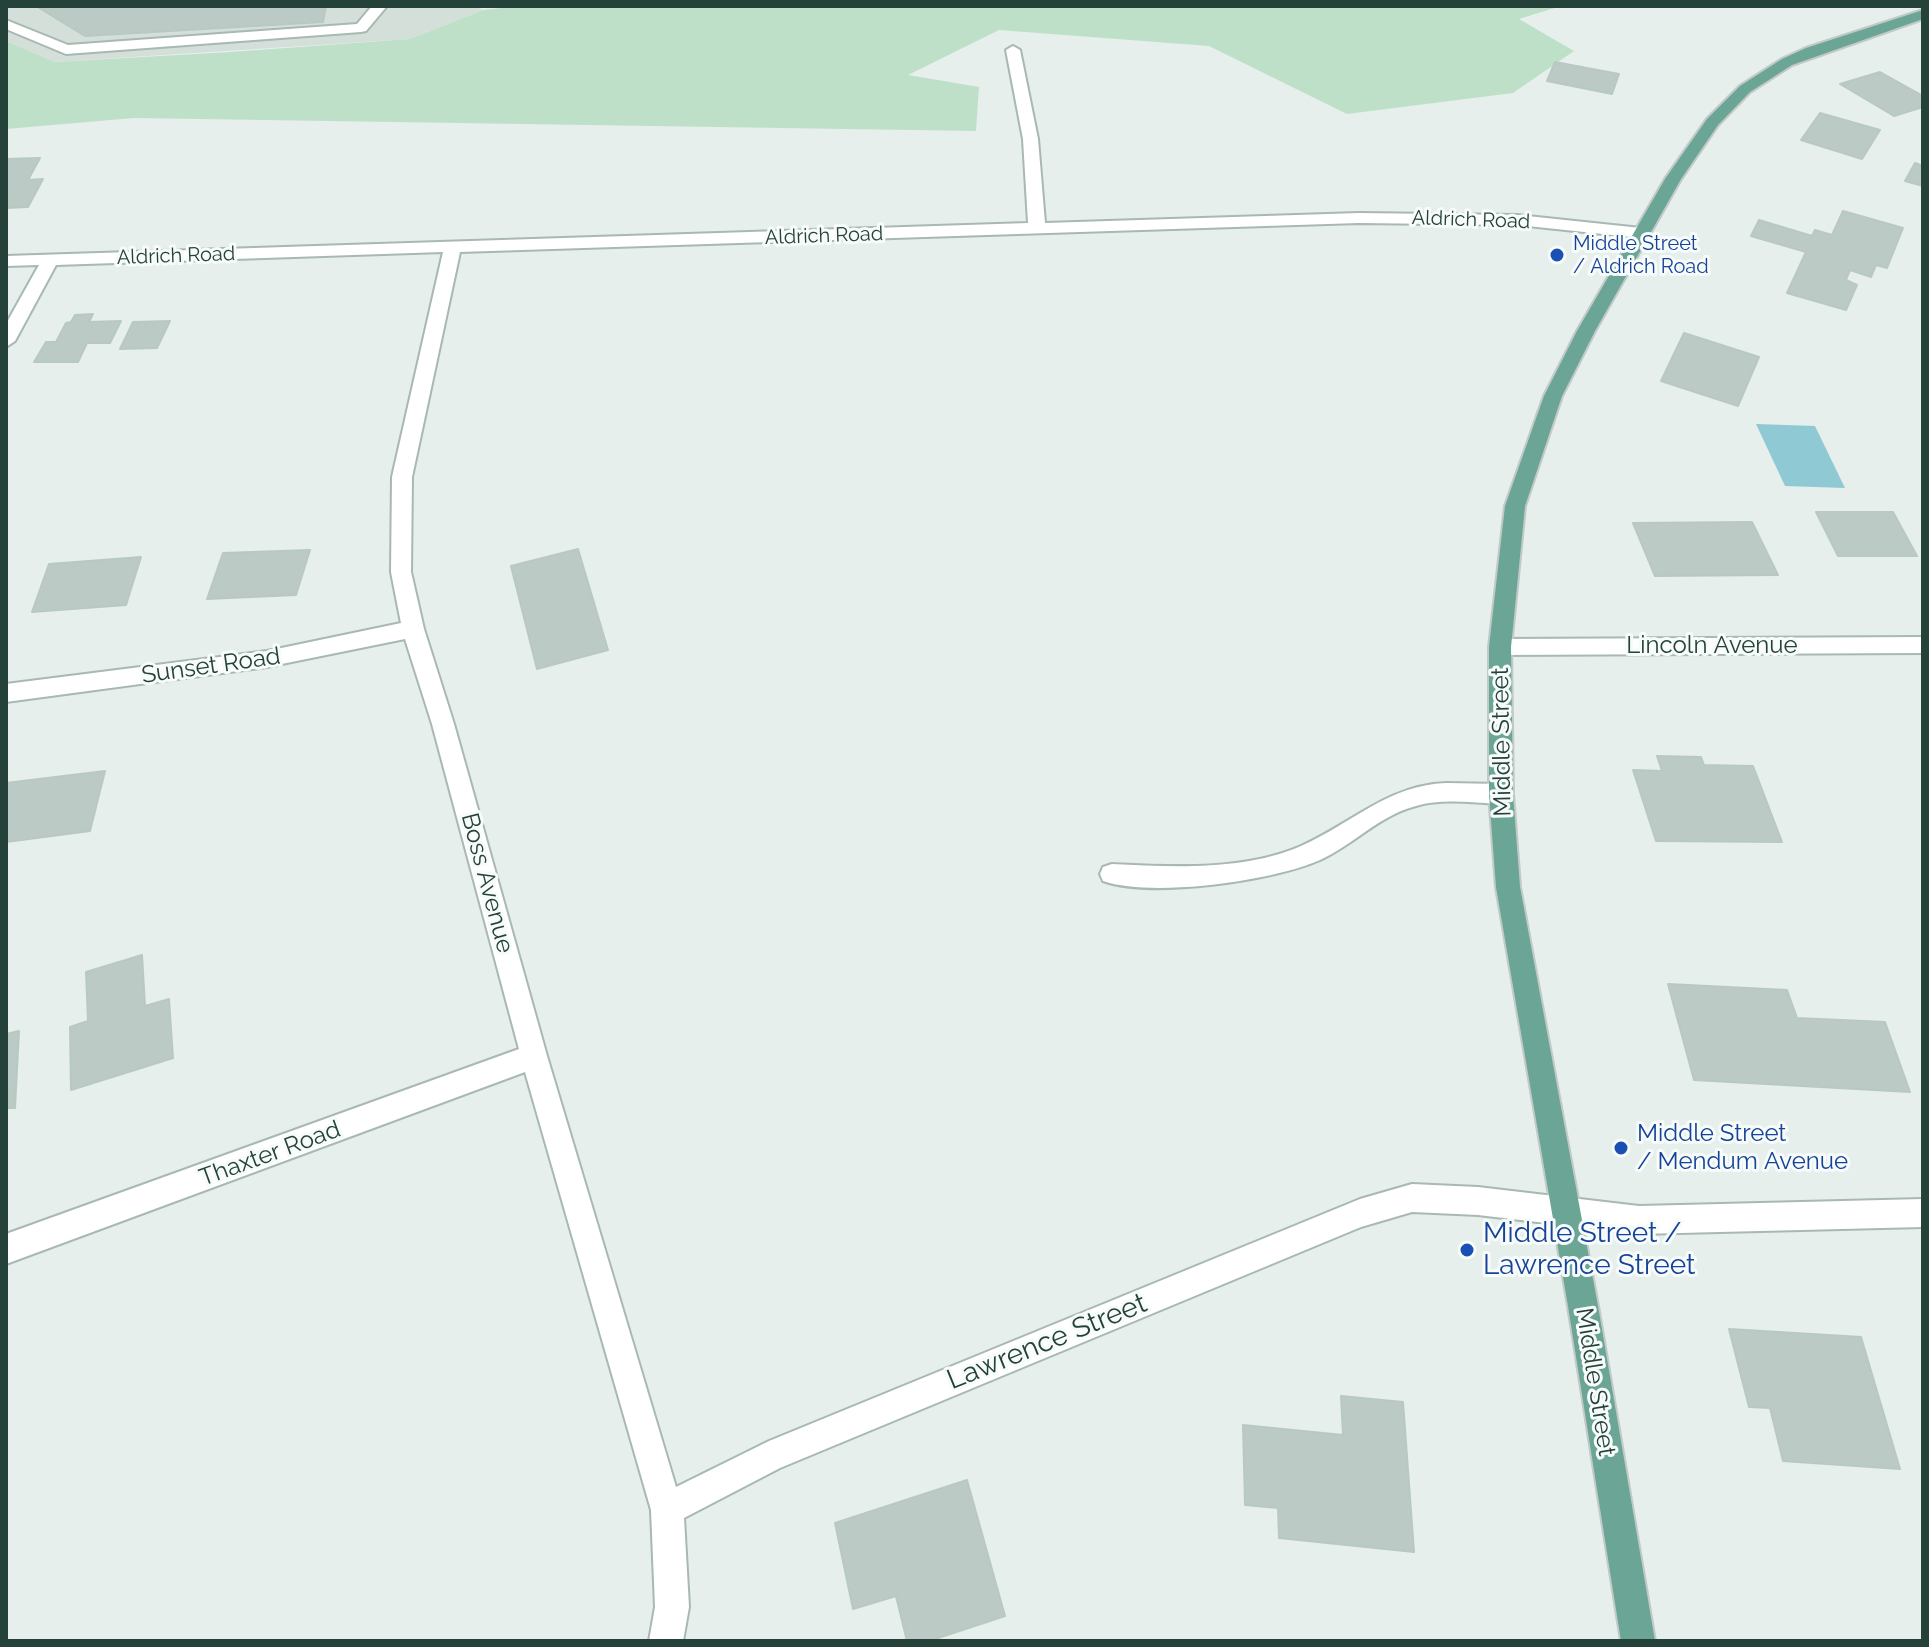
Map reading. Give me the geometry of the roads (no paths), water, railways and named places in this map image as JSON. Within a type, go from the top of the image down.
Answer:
[{"type":"main road","name":"Middle Street","points":[[1638,1641],[1508,887],[1501,794],[1500,647],[1515,506],[1553,396],[1641,233],[1712,122],[1745,89],[1811,51],[1923,14]]},
{"type":"street","points":[[6,24],[66,50],[361,28],[380,6]]},
{"type":"street","points":[[1013,50],[1027,104],[1036,163],[1037,229]]},
{"type":"street","name":"Aldrich Road","points":[[6,261],[1416,217],[1518,220],[1641,233]]},
{"type":"street","name":"Boss Avenue","points":[[452,248],[402,477],[401,572],[413,629],[443,724],[534,1056],[667,1510]]},
{"type":"street","points":[[6,341],[50,260]]},
{"type":"street","name":"Sunset Road","points":[[6,693],[267,659],[413,629]]},
{"type":"street","name":"Lincoln Avenue","points":[[1500,647],[1923,645]]},
{"type":"street","points":[[1112,874],[1167,877],[1234,873],[1265,867],[1299,858],[1416,796],[1501,794]]},
{"type":"street","name":"Thaxter Road","points":[[6,1249],[534,1056]]},
{"type":"street","name":"Lawrence Street","points":[[667,1510],[769,1457],[1360,1213],[1412,1198],[1639,1220],[1923,1213]]},
{"type":"street","points":[[666,1641],[672,1607],[667,1510]]},
{"type":"water","points":[[1756,424],[1815,426],[1845,488],[1785,486]]},
{"type":"place","name":"Middle Street / Aldrich Road","points":[[1557,255]]},
{"type":"place","name":"Middle Street / Mendum Avenue","points":[[1621,1148]]},
{"type":"place","name":"Middle Street / Lawrence Street","points":[[1467,1250]]}]
